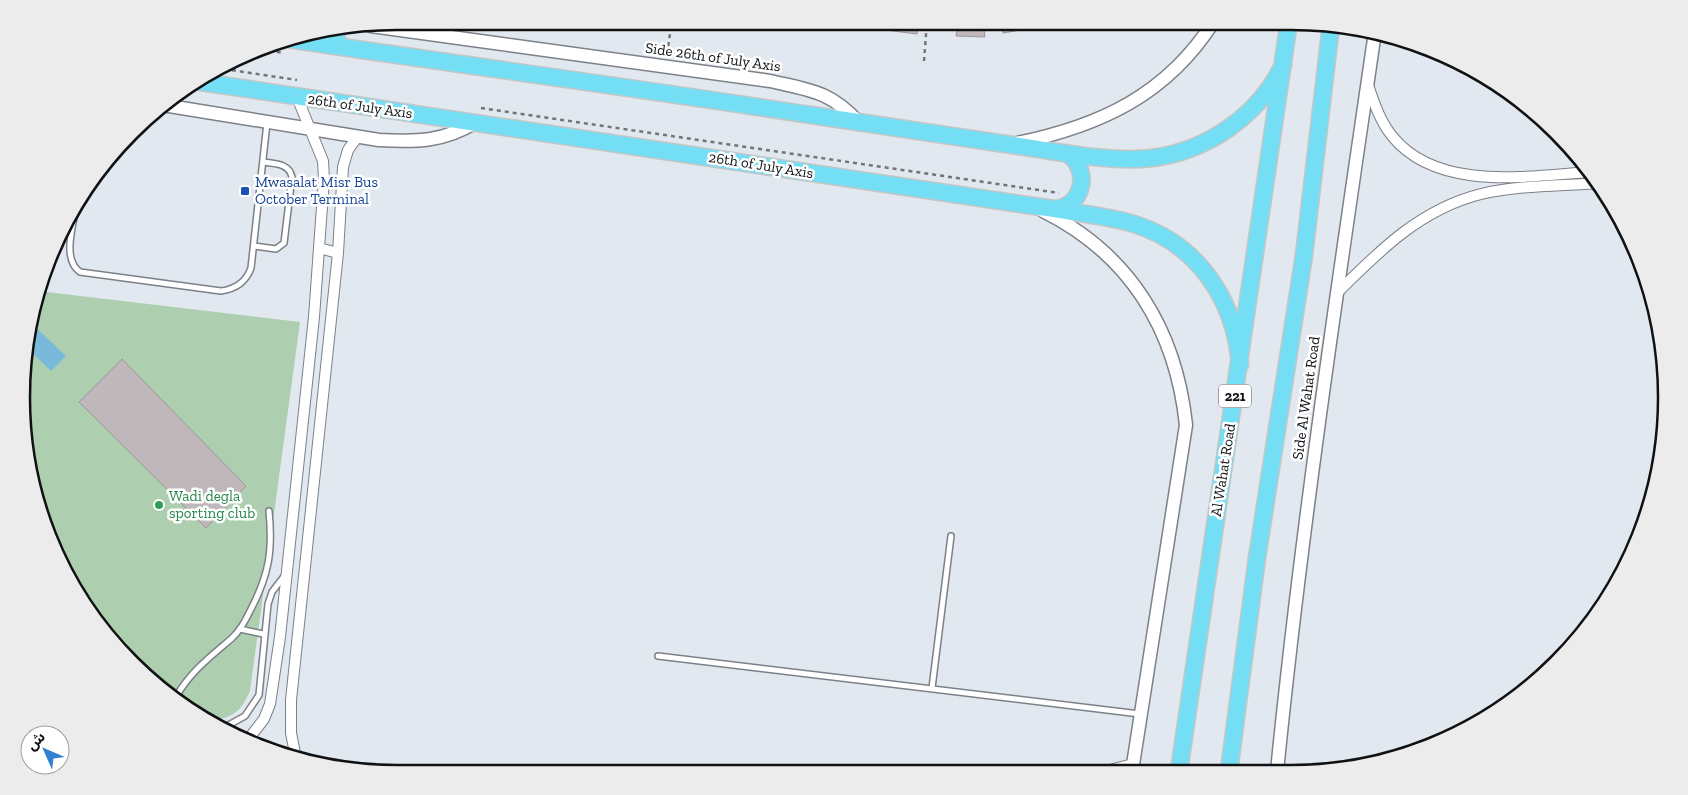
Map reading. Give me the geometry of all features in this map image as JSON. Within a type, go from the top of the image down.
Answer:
[{"type":"highway","name":"Al Wahat Road","points":[[1180,765],[1288,30]]},
{"type":"highway","points":[[1230,765],[1257,558],[1304,254],[1330,32]]},
{"type":"highway","points":[[289,47],[336,39],[860,124],[1067,153],[1133,159],[1154,158],[1195,146],[1226,130],[1248,113],[1275,81],[1283,64]]},
{"type":"highway","name":"26th of July Axis","points":[[208,83],[300,89],[477,115],[1054,209],[1133,224],[1168,239],[1183,250],[1210,276],[1228,309],[1235,327],[1240,365]]},
{"type":"highway","points":[[1054,209],[1068,206],[1081,189],[1082,175],[1080,168],[1067,153]]},
{"type":"street","name":"Side 26th of July Axis","points":[[400,30],[770,81],[825,94],[837,102],[860,124]]},
{"type":"street","points":[[1010,144],[1078,127],[1138,99],[1176,70],[1209,30]]},
{"type":"street","name":"Side Al Wahat Road","points":[[1279,765],[1291,633],[1374,40]]},
{"type":"street","points":[[1367,84],[1382,122],[1406,150],[1421,160],[1451,171],[1480,176],[1581,172]]},
{"type":"street","points":[[252,735],[264,719],[270,704],[280,638],[285,575],[313,327],[319,248],[323,161],[310,127],[300,89]]},
{"type":"street","points":[[173,107],[310,127],[379,140],[422,141],[441,138],[460,132],[477,115]]},
{"type":"street","points":[[295,750],[290,716],[296,640],[338,252],[343,167],[348,150],[358,136]]},
{"type":"street","points":[[1480,176],[1480,195]]},
{"type":"street","points":[[1338,292],[1376,254],[1406,228],[1441,209],[1480,195],[1589,184]]},
{"type":"street","points":[[1034,206],[1057,218],[1092,242],[1117,264],[1134,284],[1160,327],[1178,375],[1186,425],[1134,765]]},
{"type":"street","points":[[319,248],[338,252]]},
{"type":"street","points":[[280,638],[296,640]]},
{"type":"lane","points":[[74,223],[70,256],[73,265],[85,273],[228,290],[240,285],[249,274],[254,246],[268,121]]},
{"type":"lane","points":[[254,246],[276,249],[284,243],[292,177],[290,170],[284,165],[263,162]]},
{"type":"lane","points":[[179,693],[193,672],[240,629],[266,576],[271,547],[269,511]]},
{"type":"lane","points":[[932,688],[951,536]]},
{"type":"lane","points":[[230,724],[245,716],[259,695],[268,604],[272,592],[285,575]]},
{"type":"lane","points":[[240,629],[264,634]]},
{"type":"lane","points":[[658,656],[1142,714]]},
{"type":"path","points":[[666,66],[671,30]]},
{"type":"path","points":[[924,61],[926,30]]},
{"type":"path","points":[[230,71],[300,89]]},
{"type":"path","points":[[477,115],[1066,194]]},
{"type":"green space","name":"Wadi degla sporting club","points":[[46,292],[300,322],[250,691],[240,708],[228,717],[220,719],[193,703],[155,674],[121,640],[92,602],[79,581],[58,538],[37,469],[31,422],[30,398],[33,350]]},
{"type":"water","points":[[37,328],[66,356],[51,371],[33,353]]},
{"type":"building","points":[[886,30],[918,30],[917,34]]},
{"type":"building","points":[[957,30],[984,30],[985,37],[956,36]]},
{"type":"building","points":[[1002,30],[1021,30],[1003,33]]},
{"type":"building","points":[[122,359],[246,486],[206,528],[79,402]]},
{"type":"place","name":"Mwasalat Misr Bus October Terminal","points":[[245,191]]},
{"type":"place","name":"Wadi degla sporting club","points":[[159,505]]}]
